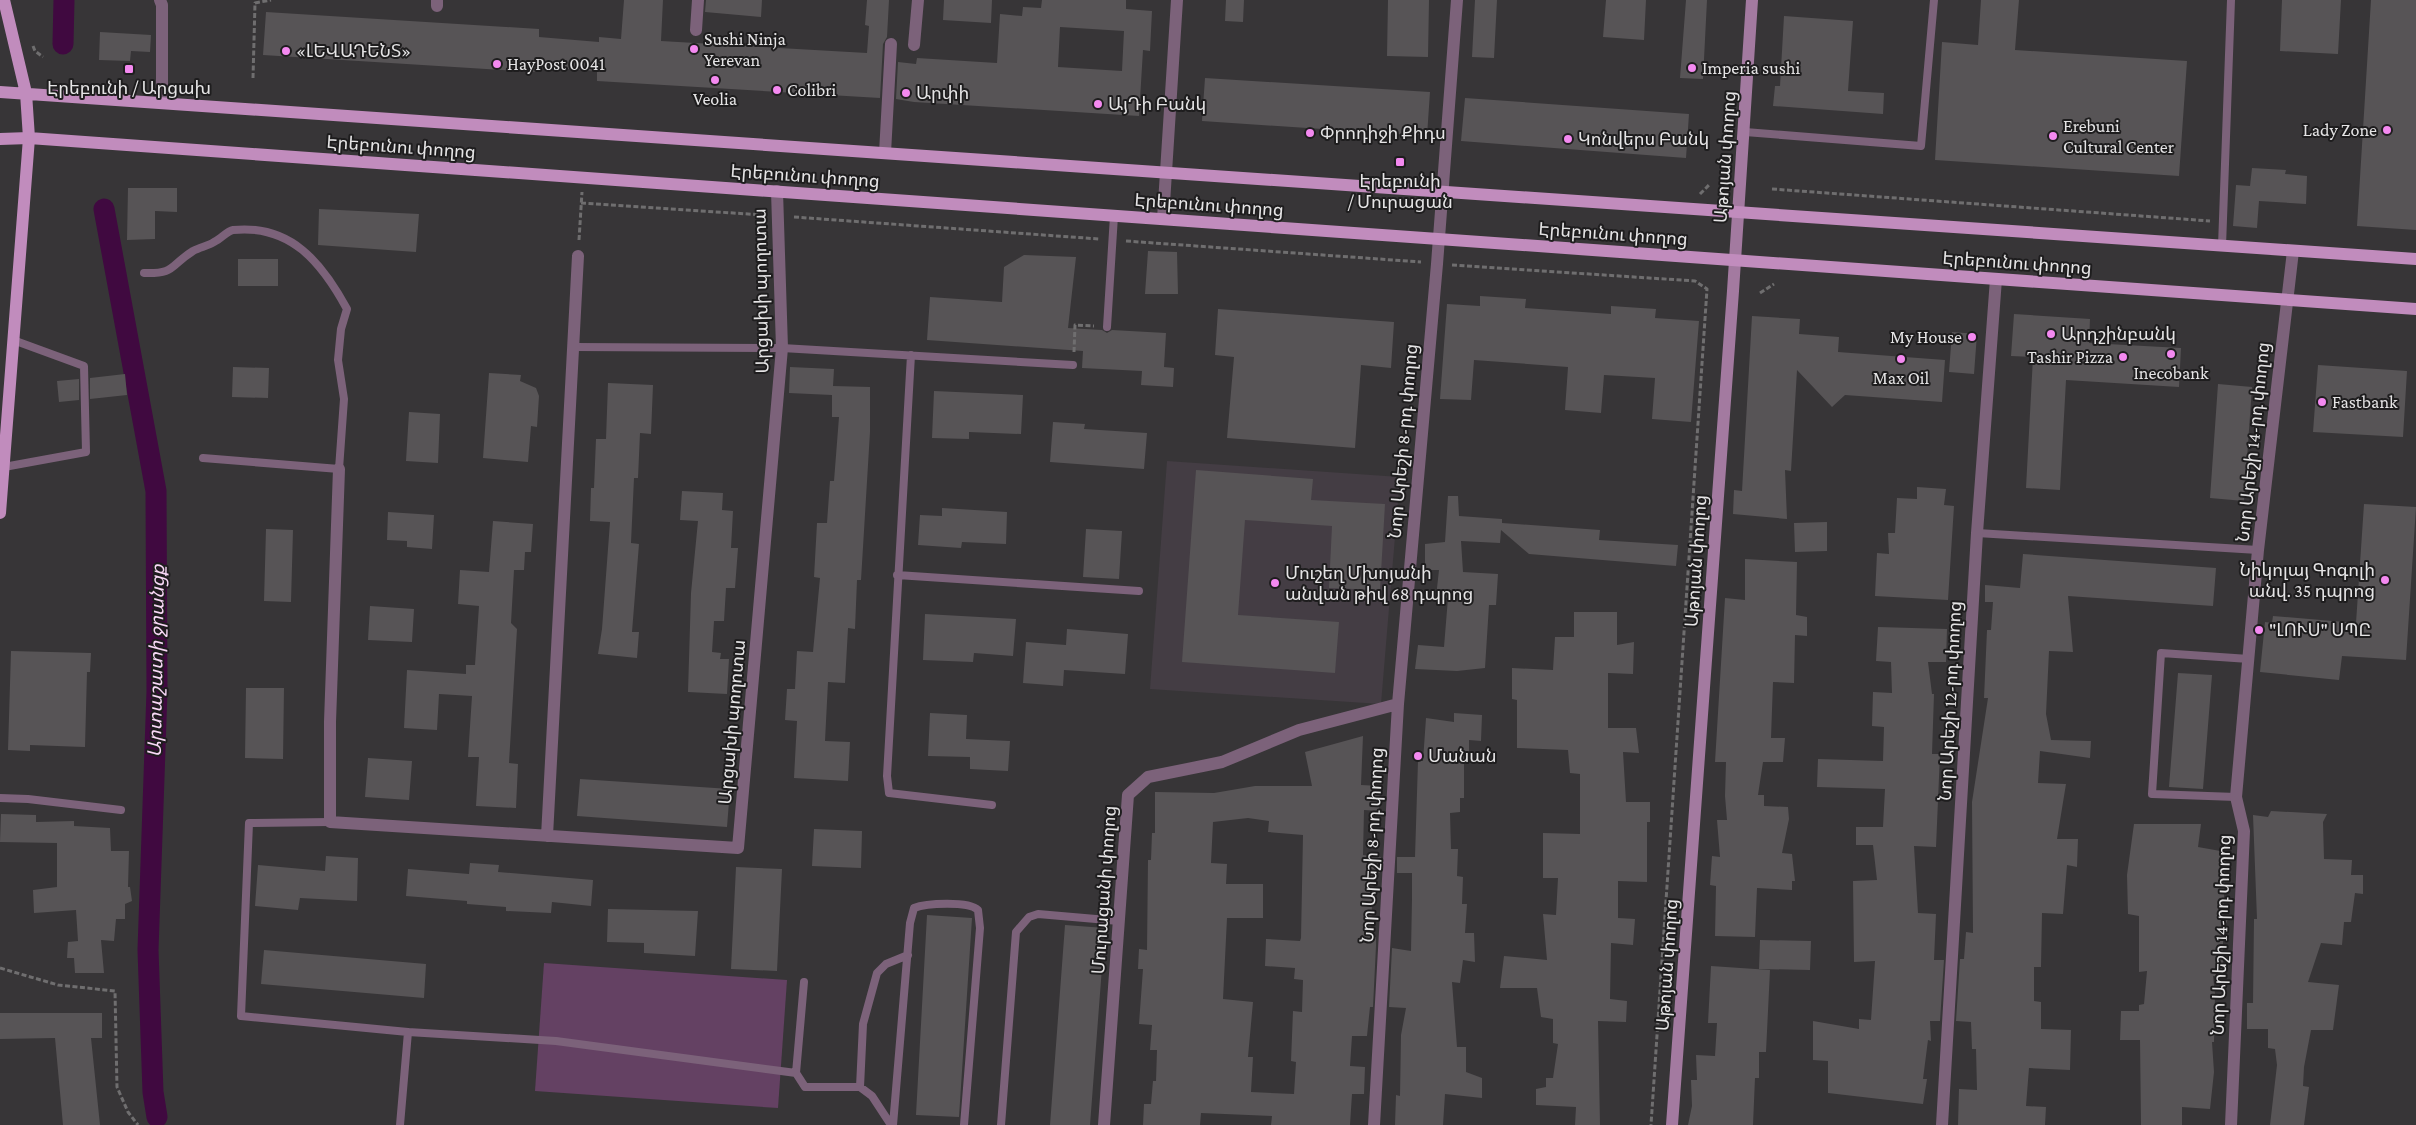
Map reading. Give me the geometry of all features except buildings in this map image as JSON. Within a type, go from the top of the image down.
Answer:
[{"type":"main road","points":[[0,514],[29,138],[26,93],[4,0]]},
{"type":"main road","name":"Աթոյան փողոց","points":[[1672,1125],[1739,213],[1752,0]]},
{"type":"main road","name":"Էրեբունու փողոց","points":[[0,92],[2416,259]]},
{"type":"main road","name":"Էրեբունու փողոց","points":[[0,139],[29,138],[2416,310]]},
{"type":"street","points":[[160,0],[162,102]]},
{"type":"street","points":[[696,30],[698,0]]},
{"type":"street","points":[[914,46],[918,0]]},
{"type":"street","points":[[1163,219],[1177,0]]},
{"type":"street","name":"Նոր Արեշի 8-րդ փողոց","points":[[1374,1125],[1398,704],[1437,264],[1457,0]]},
{"type":"street","points":[[885,152],[891,44]]},
{"type":"street","name":"Արցախի պողոտա","points":[[330,822],[738,848],[782,348],[777,191]]},
{"type":"street","name":"Նոր Արեշի 14-րդ փողոց","points":[[2231,1125],[2244,831],[2236,797],[2258,550],[2293,251]]},
{"type":"street","points":[[548,836],[578,256]]},
{"type":"street","name":"Նոր Արեշի 12-րդ փողոց","points":[[1942,1125],[1977,533],[1996,279]]},
{"type":"street","points":[[330,822],[330,722],[339,469]]},
{"type":"street","name":"Մուրացանի փողոց","points":[[1104,1125],[1128,795],[1148,778],[1222,762],[1299,730],[1398,704]]},
{"type":"lane","points":[[1744,132],[1921,146],[1934,0]]},
{"type":"lane","points":[[2222,246],[2231,0]]},
{"type":"lane","points":[[1107,327],[1114,216]]},
{"type":"lane","points":[[144,273],[164,274],[194,251],[214,242],[231,230],[273,232],[300,246],[331,280],[347,309],[341,329],[338,360],[344,399],[339,469],[203,458]]},
{"type":"lane","points":[[4,467],[86,452],[84,366],[13,340]]},
{"type":"lane","points":[[574,347],[782,348],[1073,365]]},
{"type":"lane","points":[[910,355],[886,776],[889,793],[992,805]]},
{"type":"lane","points":[[1977,533],[2258,550]]},
{"type":"lane","points":[[897,575],[1139,591]]},
{"type":"lane","points":[[2236,797],[2152,794],[2161,653],[2249,659]]},
{"type":"lane","points":[[0,798],[28,799],[121,810]]},
{"type":"lane","points":[[330,822],[249,823],[241,1016],[408,1032],[556,1041],[796,1073]]},
{"type":"lane","points":[[892,1125],[910,923],[914,908],[923,904],[971,905],[978,910],[980,928],[964,1125]]},
{"type":"lane","points":[[1001,1125],[1016,932],[1029,917],[1038,914],[1119,921]]},
{"type":"lane","points":[[860,1087],[863,1024],[877,973],[886,964],[908,955]]},
{"type":"lane","points":[[804,982],[796,1073],[805,1087],[860,1087],[872,1096],[892,1125]]},
{"type":"lane","points":[[400,1125],[408,1032]]},
{"type":"path","points":[[253,78],[255,3],[271,0]]},
{"type":"path","points":[[31,40],[36,52],[43,58]]},
{"type":"path","points":[[578,256],[583,178]]},
{"type":"path","points":[[1699,195],[1710,184]]},
{"type":"path","points":[[1772,189],[2224,222]]},
{"type":"path","points":[[581,203],[1695,281],[1707,290],[1651,1125]]},
{"type":"path","points":[[1760,293],[1774,284]]},
{"type":"path","points":[[1073,365],[1075,325],[1107,327]]},
{"type":"path","points":[[0,968],[58,984],[114,991],[117,1087],[128,1112],[138,1125]]},
{"type":"shaded area","name":"Մուշեղ Մխոյանի անվան թիվ 68 դպրոց","points":[[1167,461],[1400,477],[1381,704],[1150,689]]},
{"type":"shaded area","points":[[544,963],[787,980],[778,1108],[535,1091]]},
{"type":"waterway","name":"Արտաշատի ջրանցք","points":[[63,44],[64,0]]},
{"type":"waterway","name":"Արտաշատի ջրանցք","points":[[104,209],[156,491],[157,691],[148,950],[153,1092],[157,1117]]},
{"type":"place","name":"Sushi Ninja Yerevan","points":[[694,49]]},
{"type":"place","name":"«ԼԵՎԱԴԵՆՏ»","points":[[286,51]]},
{"type":"place","name":"HayPost 0041","points":[[497,64]]},
{"type":"place","name":"Imperia sushi","points":[[1692,68]]},
{"type":"place","name":"Էրեբունի / Արցախ","points":[[129,69]]},
{"type":"place","name":"Veolia","points":[[715,80]]},
{"type":"place","name":"Colibri","points":[[777,90]]},
{"type":"place","name":"Արփի","points":[[906,93]]},
{"type":"place","name":"ԱյԴի Բանկ","points":[[1098,104]]},
{"type":"place","name":"Lady Zone","points":[[2387,130]]},
{"type":"place","name":"Փրոդիջի Քիդս","points":[[1310,133]]},
{"type":"place","name":"Erebuni Cultural Center","points":[[2053,136]]},
{"type":"place","name":"Կոնվերս Բանկ","points":[[1568,139]]},
{"type":"place","name":"Էրեբունի / Մուրացան","points":[[1400,162]]},
{"type":"place","name":"Արդշինբանկ","points":[[2051,334]]},
{"type":"place","name":"My House","points":[[1972,337]]},
{"type":"place","name":"Inecobank","points":[[2171,354]]},
{"type":"place","name":"Tashir Pizza","points":[[2123,357]]},
{"type":"place","name":"Max Oil","points":[[1901,359]]},
{"type":"place","name":"Fastbank","points":[[2322,402]]},
{"type":"place","name":"Նիկոլայ Գոգոլի անվ. 35 դպրոց","points":[[2385,580]]},
{"type":"place","name":"Մուշեղ Մխոյանի անվան թիվ 68 դպրոց","points":[[1275,583]]},
{"type":"place","name":"\"ԼՈՒՍ\" ՍՊԸ","points":[[2259,630]]},
{"type":"place","name":"Մանան","points":[[1418,756]]}]
